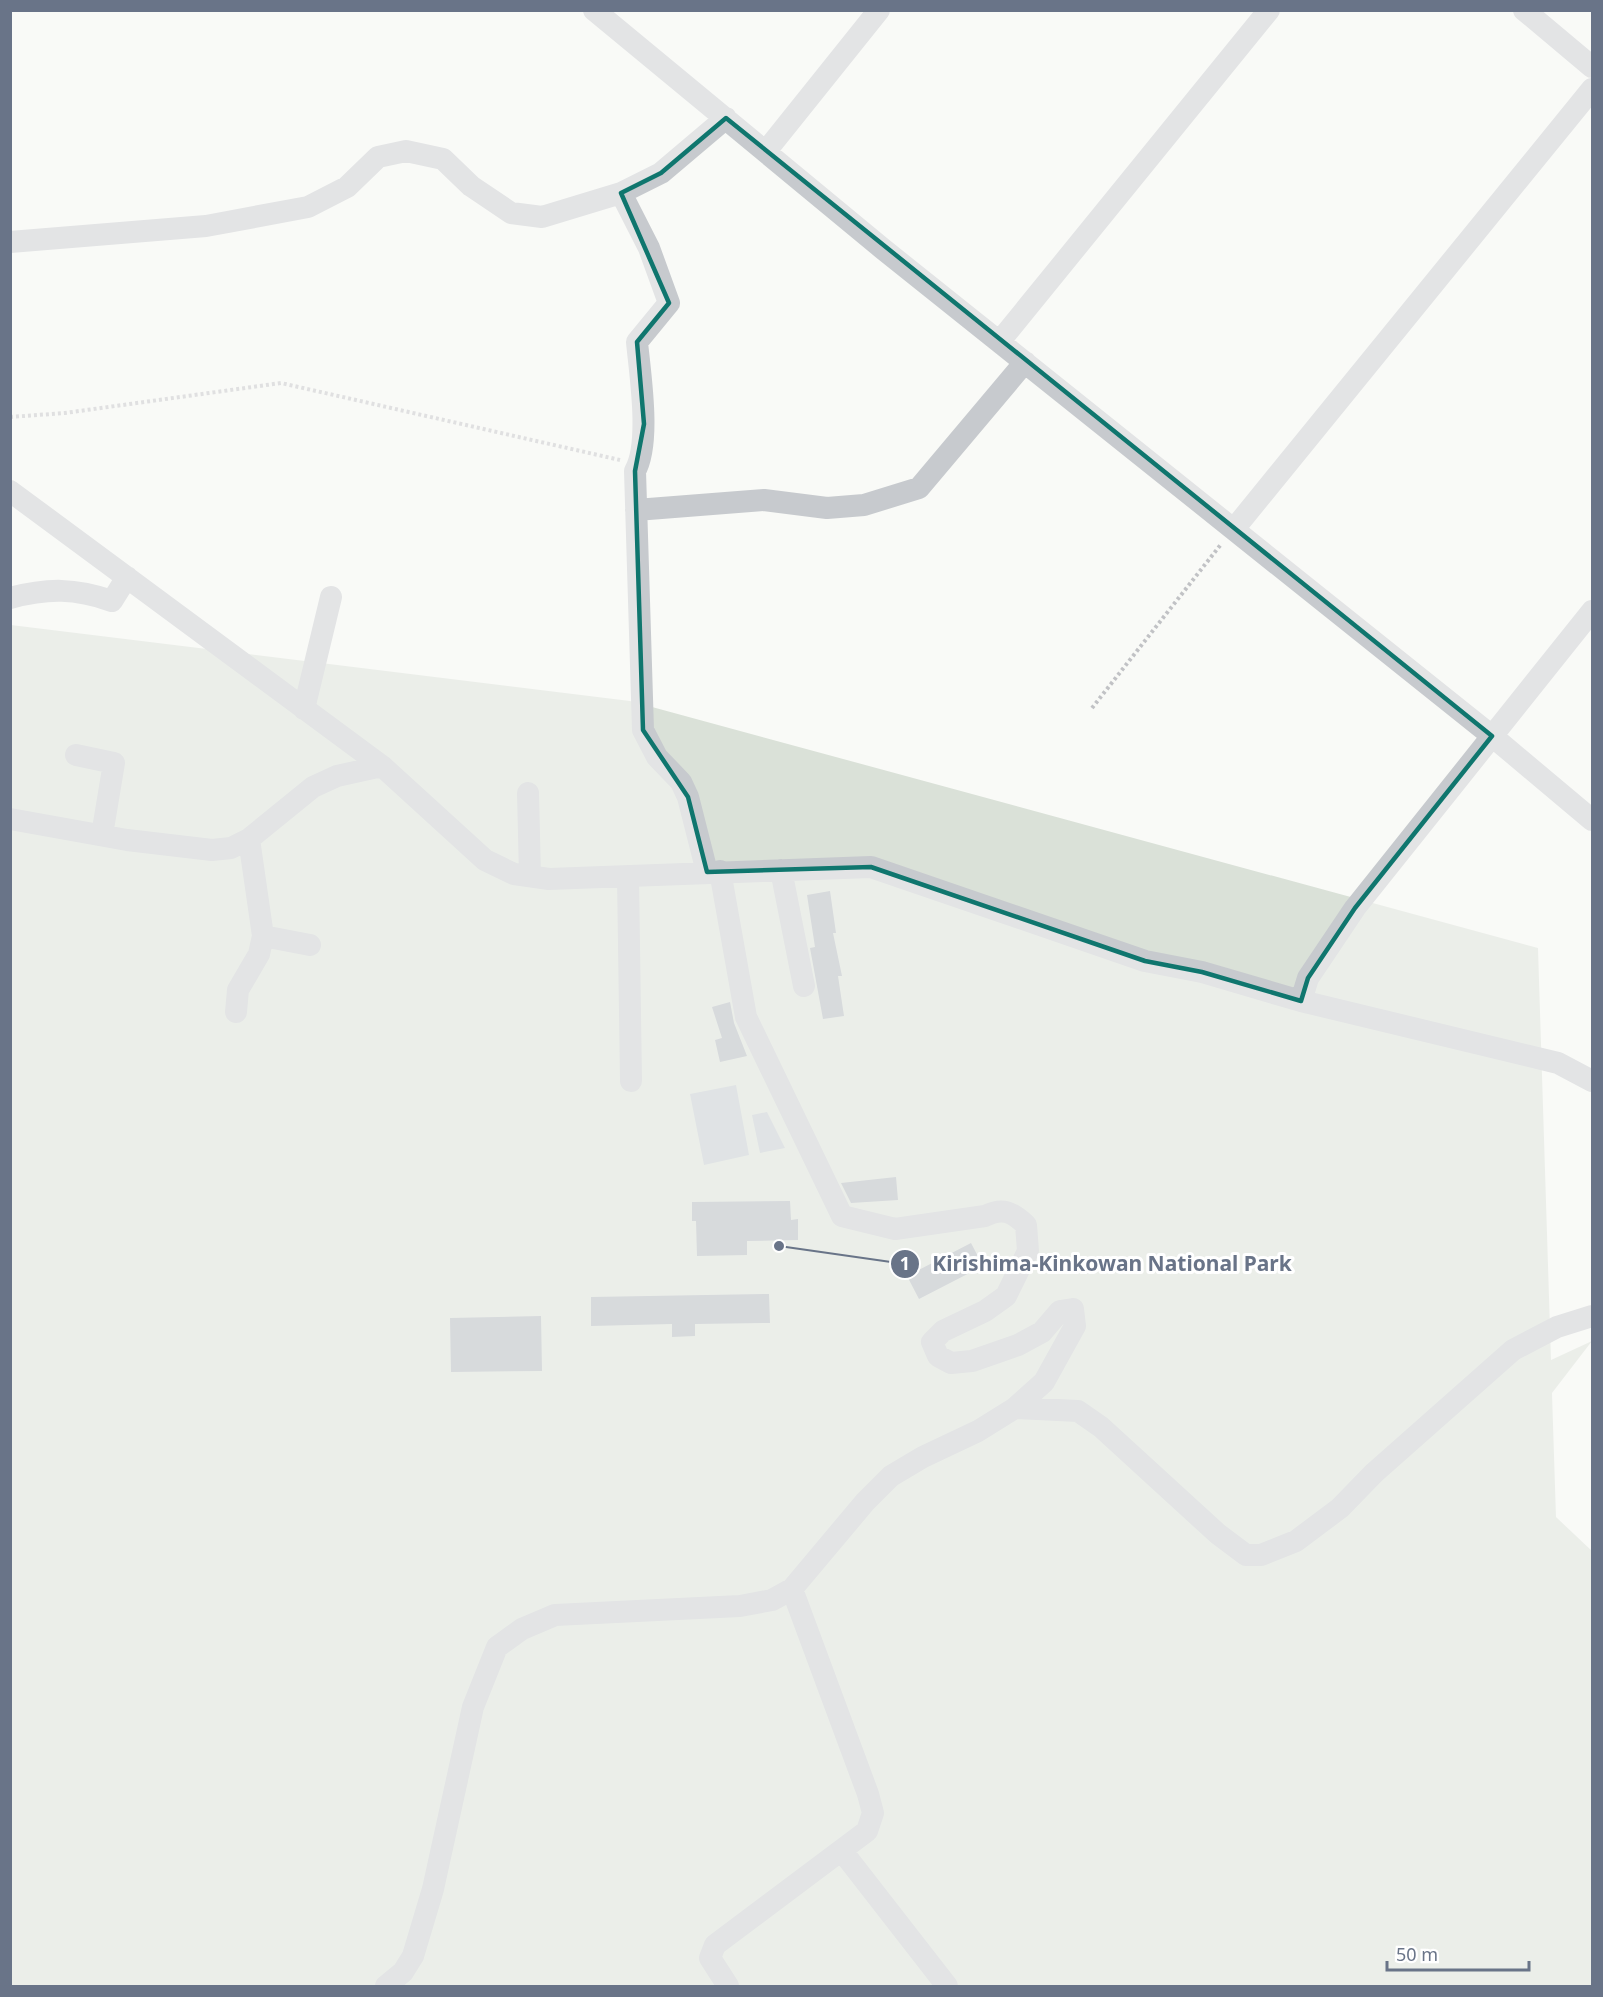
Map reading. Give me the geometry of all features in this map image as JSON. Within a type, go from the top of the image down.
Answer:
[{"type":"street","points":[[594,10],[883,249],[1492,736],[1593,820]]},
{"type":"street","points":[[766,151],[879,10]]},
{"type":"street","points":[[1000,341],[1269,10]]},
{"type":"street","points":[[1524,10],[1593,67]]},
{"type":"street","points":[[1234,529],[1593,89]]},
{"type":"street","points":[[10,242],[206,226],[308,207],[347,187],[378,157],[406,151],[443,159],[471,186],[511,213],[542,217],[621,193],[662,173],[726,118]]},
{"type":"street","points":[[386,1986],[403,1972],[413,1956],[433,1889],[474,1707],[497,1647],[522,1629],[555,1615],[740,1606],[772,1600],[792,1589],[865,1502],[891,1476],[923,1457],[978,1431],[1015,1408],[1044,1382],[1076,1326],[1073,1309],[1060,1311],[1042,1332],[1018,1345],[972,1361],[951,1363],[938,1356],[932,1342],[943,1331],[985,1311],[1006,1296],[1028,1251],[1026,1226],[1012,1213],[997,1210],[984,1216],[895,1228],[842,1216],[746,1017],[713,872],[688,797],[681,782],[657,757],[643,730],[635,471],[638,465],[644,424],[637,342],[669,303],[648,248],[621,193]]},
{"type":"street","points":[[636,510],[764,500],[827,508],[864,505],[919,488],[1025,362]]},
{"type":"street","points":[[10,491],[382,766],[485,860],[514,874],[549,879],[871,867],[1145,961],[1202,972],[1301,1001],[1558,1063],[1593,1081]]},
{"type":"street","points":[[10,598],[39,591],[84,591],[112,601],[127,577]]},
{"type":"street","points":[[304,709],[332,597]]},
{"type":"street","points":[[1301,1001],[1308,978],[1354,908],[1593,611]]},
{"type":"street","points":[[76,755],[114,763],[102,835]]},
{"type":"street","points":[[11,821],[212,850],[231,848],[249,839],[313,787],[337,776],[382,766]]},
{"type":"street","points":[[528,793],[530,876]]},
{"type":"street","points":[[236,1012],[238,990],[259,954],[263,936],[249,839]]},
{"type":"street","points":[[781,870],[804,986]]},
{"type":"street","points":[[628,877],[631,1081]]},
{"type":"street","points":[[263,936],[310,945]]},
{"type":"street","points":[[1015,1408],[1078,1411],[1101,1427],[1218,1534],[1246,1554],[1261,1556],[1296,1541],[1340,1508],[1374,1473],[1514,1350],[1557,1327],[1593,1316]]},
{"type":"street","points":[[728,1986],[710,1958],[715,1945],[867,1831],[873,1813],[792,1589]]},
{"type":"street","points":[[842,1851],[947,1986]]},
{"type":"path","points":[[10,417],[64,413],[281,383],[638,465]]},
{"type":"path","points":[[1092,708],[1234,529]]},
{"type":"highlighted area","points":[[726,118],[1492,736],[1355,908],[1308,978],[1301,1001],[1202,972],[1145,961],[871,867],[707,872],[688,797],[643,730],[635,471],[644,424],[637,342],[669,303],[621,193],[661,173]]},
{"type":"shaded area","points":[[11,625],[630,701],[1538,948],[1551,1360],[1592,1341],[1552,1393],[1556,1517],[1592,1551],[1592,1986],[11,1986]]},
{"type":"shaded area","points":[[736,1085],[749,1155],[704,1165],[690,1094]]},
{"type":"shaded area","points":[[767,1112],[785,1148],[760,1153],[752,1115]]},
{"type":"building","points":[[830,891],[836,933],[833,933],[842,976],[838,976],[844,1016],[823,1019],[810,948],[815,947],[807,895]]},
{"type":"building","points":[[730,1002],[734,1023],[747,1056],[720,1062],[715,1040],[722,1038],[712,1007]]},
{"type":"building","points":[[896,1177],[898,1200],[851,1203],[841,1183]]},
{"type":"building","points":[[790,1201],[791,1220],[798,1219],[798,1240],[747,1241],[747,1255],[697,1256],[696,1221],[692,1221],[692,1202]]},
{"type":"building","points":[[971,1243],[983,1266],[919,1299],[907,1276]]},
{"type":"building","points":[[769,1294],[770,1323],[695,1324],[695,1336],[672,1337],[672,1324],[591,1326],[591,1297]]},
{"type":"building","points":[[541,1316],[542,1371],[451,1372],[450,1318]]},
{"type":"place","name":"Kirishima-Kinkowan National Park","points":[[779,1246]]}]
